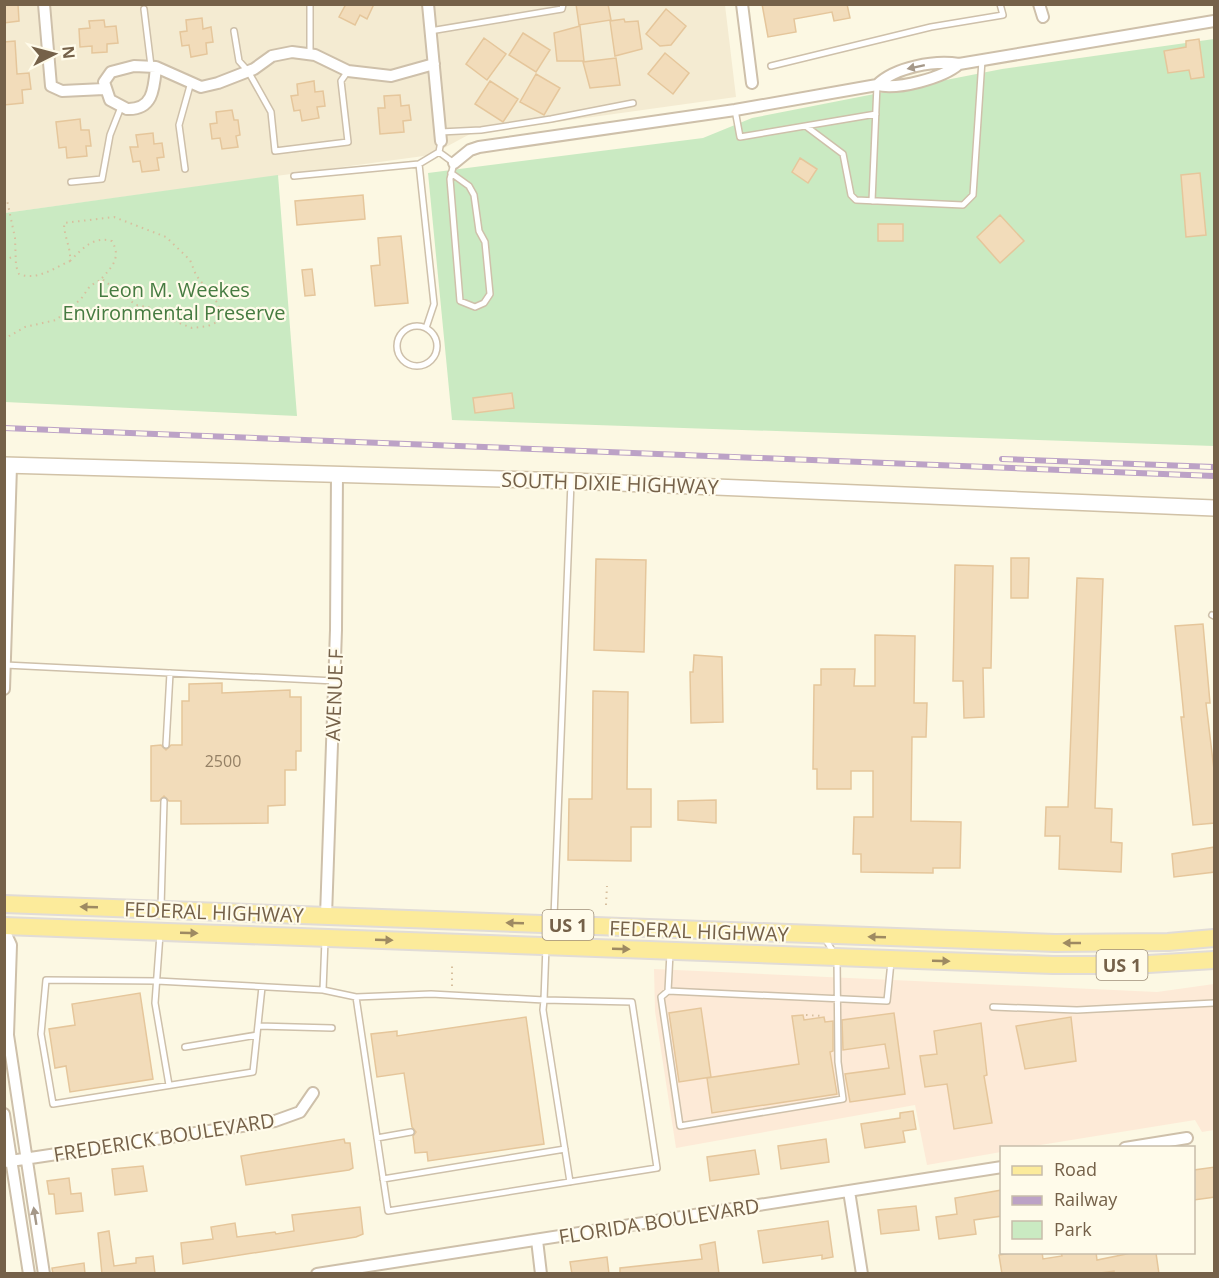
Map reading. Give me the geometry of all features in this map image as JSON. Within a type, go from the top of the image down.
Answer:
[{"type":"main road","name":"FEDERAL HIGHWAY","points":[[4,904],[1055,943],[1215,938]]},
{"type":"main road","name":"FEDERAL HIGHWAY","points":[[4,926],[1094,966],[1215,960]]},
{"type":"main road","points":[[1171,963],[1192,940]]},
{"type":"street","points":[[44,4],[51,86],[62,91],[104,89]]},
{"type":"street","points":[[428,4],[440,142]]},
{"type":"street","points":[[742,4],[752,83]]},
{"type":"street","points":[[1038,4],[1043,17]]},
{"type":"street","points":[[453,168],[461,156],[479,147],[735,110],[877,84],[886,76],[911,68],[946,62],[959,64],[1215,21]]},
{"type":"street","points":[[154,67],[150,100],[136,109],[122,107],[110,100],[104,89],[104,82],[111,72],[134,66],[154,67],[201,87],[248,71],[272,56],[292,51],[310,54],[348,71],[391,76],[434,64]]},
{"type":"street","points":[[4,689],[8,465]]},
{"type":"street","name":"SOUTH DIXIE HIGHWAY","points":[[8,465],[571,481],[1215,508]]},
{"type":"street","name":"AVENUE F","points":[[326,916],[335,681],[337,474]]},
{"type":"street","points":[[4,930],[11,945],[8,1035],[44,1274]]},
{"type":"street","name":"FREDERICK BOULEVARD","points":[[8,1162],[275,1122],[300,1112],[313,1093]]},
{"type":"street","points":[[4,1114],[8,1162],[29,1274]]},
{"type":"street","points":[[1137,1146],[1187,1138]]},
{"type":"street","name":"FLORIDA BOULEVARD","points":[[317,1274],[1000,1167]]},
{"type":"street","points":[[849,1191],[862,1274]]},
{"type":"street","points":[[537,1240],[541,1274]]},
{"type":"lane","points":[[310,4],[310,54]]},
{"type":"lane","points":[[430,31],[562,9],[563,4]]},
{"type":"lane","points":[[771,66],[931,27],[1003,15],[1000,4]]},
{"type":"lane","points":[[144,9],[154,67]]},
{"type":"lane","points":[[234,31],[239,61],[248,71],[271,112],[275,151],[348,142],[341,81],[348,71]]},
{"type":"lane","points":[[807,127],[843,154],[851,195],[856,200],[963,206],[973,195],[982,60]]},
{"type":"lane","points":[[184,169],[179,125],[191,82]]},
{"type":"lane","points":[[872,201],[877,84]]},
{"type":"lane","points":[[294,176],[419,164],[440,142],[481,130],[633,103]]},
{"type":"lane","points":[[71,182],[102,179],[110,135],[122,107]]},
{"type":"lane","points":[[735,110],[740,137],[876,114]]},
{"type":"lane","points":[[440,142],[453,168],[474,195],[479,231],[485,242],[490,294],[484,303],[475,307],[460,301],[453,168]]},
{"type":"lane","points":[[419,164],[434,304],[426,328]]},
{"type":"lane","points":[[409,328],[426,328],[436,342],[436,353],[424,366],[407,365],[397,351],[400,335],[409,328]]},
{"type":"lane","points":[[570,1182],[543,1010],[546,946],[554,925],[571,481]]},
{"type":"lane","points":[[5,664],[335,681]]},
{"type":"lane","points":[[166,746],[170,673]]},
{"type":"lane","points":[[161,910],[164,801]]},
{"type":"lane","points":[[161,932],[155,1003],[169,1085]]},
{"type":"lane","points":[[823,935],[837,958],[838,999],[838,1062],[843,1099],[680,1126],[661,997],[668,992],[838,999],[887,1001],[891,960]]},
{"type":"lane","points":[[323,990],[325,938]]},
{"type":"lane","points":[[668,992],[670,951]]},
{"type":"lane","points":[[262,987],[253,1072],[53,1104],[41,1034],[46,980],[157,981],[323,990],[356,997],[431,994],[632,1002],[657,1168],[388,1211],[356,997]]},
{"type":"lane","points":[[993,1007],[1077,1010],[1215,1003]]},
{"type":"lane","points":[[258,1026],[332,1028]]},
{"type":"lane","points":[[185,1047],[256,1035]]},
{"type":"lane","points":[[377,1138],[411,1132]]},
{"type":"lane","points":[[383,1179],[565,1149]]},
{"type":"path","points":[[4,198],[7,200],[15,238],[15,256],[19,274],[26,277],[38,276],[70,261],[100,238],[112,241],[116,249],[116,261],[102,279],[90,286],[81,299],[56,320],[25,327],[4,339]]},
{"type":"path","points":[[70,261],[71,251],[64,233],[64,223],[114,217],[166,237],[190,260],[196,274],[219,305],[217,322],[192,328],[169,319],[157,309],[136,305],[102,279]]},
{"type":"path","points":[[4,260],[15,256]]},
{"type":"path","points":[[606,905],[607,886]]},
{"type":"path","points":[[452,965],[452,986]]},
{"type":"path","points":[[806,1016],[822,1016]]},
{"type":"shaded area","points":[[5,5],[725,5],[736,97],[470,134],[431,155],[5,213]]},
{"type":"shaded area","points":[[654,969],[1157,992],[1214,984],[1214,1130],[1202,1132],[1195,1120],[1034,1146],[1000,1146],[1000,1152],[927,1165],[915,1105],[676,1148],[655,1011]]},
{"type":"green space","points":[[1214,39],[1214,446],[452,420],[428,173],[703,138],[752,118],[1002,69]]},
{"type":"green space","name":"Leon M. Weekes Environmental Preserve","points":[[278,175],[297,416],[5,402],[5,213]]},
{"type":"building","points":[[4,4],[18,4],[19,21],[4,23]]},
{"type":"building","points":[[346,4],[374,4],[367,19],[360,15],[355,25],[339,17]]},
{"type":"building","points":[[576,4],[608,4],[611,20],[579,25]]},
{"type":"building","points":[[762,4],[847,4],[850,18],[834,21],[832,12],[794,19],[796,32],[768,37]]},
{"type":"building","points":[[666,9],[686,26],[671,45],[660,46],[646,34]]},
{"type":"building","points":[[202,18],[203,29],[211,27],[213,42],[206,43],[207,54],[191,57],[189,45],[182,46],[180,32],[187,31],[186,20]]},
{"type":"building","points":[[624,19],[625,22],[638,21],[642,49],[615,56],[610,21]]},
{"type":"building","points":[[104,20],[105,27],[116,26],[118,43],[107,44],[107,52],[92,53],[92,46],[80,47],[79,29],[90,28],[89,21]]},
{"type":"building","points":[[580,26],[584,61],[557,61],[554,33]]},
{"type":"building","points":[[523,33],[550,50],[536,72],[509,55]]},
{"type":"building","points":[[484,38],[506,54],[487,80],[466,64]]},
{"type":"building","points":[[1199,39],[1204,77],[1191,79],[1189,70],[1168,73],[1164,51],[1186,47],[1186,41]]},
{"type":"building","points":[[15,41],[17,74],[29,73],[31,89],[22,90],[23,103],[4,105],[4,42]]},
{"type":"building","points":[[665,53],[689,73],[673,94],[648,74]]},
{"type":"building","points":[[616,58],[620,85],[590,88],[583,62]]},
{"type":"building","points":[[536,74],[560,88],[544,115],[520,102]]},
{"type":"building","points":[[314,81],[315,92],[323,91],[325,106],[317,107],[319,118],[302,121],[300,110],[294,111],[291,96],[298,95],[297,84]]},
{"type":"building","points":[[490,81],[518,99],[503,122],[475,104]]},
{"type":"building","points":[[400,95],[401,106],[409,105],[411,120],[403,121],[404,132],[380,134],[378,108],[385,108],[384,96]]},
{"type":"building","points":[[232,110],[234,120],[238,120],[240,135],[236,136],[238,147],[222,149],[220,138],[212,139],[210,124],[217,123],[216,112]]},
{"type":"building","points":[[80,119],[81,130],[89,130],[91,146],[86,146],[87,156],[67,158],[66,147],[59,148],[56,122]]},
{"type":"building","points":[[153,133],[154,144],[162,143],[164,157],[157,158],[159,170],[142,172],[140,161],[133,162],[130,147],[138,147],[136,135]]},
{"type":"building","points":[[800,158],[817,169],[808,183],[792,172]]},
{"type":"building","points":[[1200,173],[1206,235],[1186,237],[1181,175]]},
{"type":"building","points":[[363,195],[365,219],[297,225],[295,201]]},
{"type":"building","points":[[1000,215],[1024,241],[1000,263],[977,237]]},
{"type":"building","points":[[878,224],[903,224],[903,241],[878,241]]},
{"type":"building","points":[[401,236],[408,303],[375,306],[371,266],[380,265],[378,238]]},
{"type":"building","points":[[312,269],[315,295],[305,296],[302,270]]},
{"type":"building","points":[[512,393],[514,408],[475,413],[473,398]]},
{"type":"building","points":[[1011,558],[1029,558],[1028,598],[1011,598]]},
{"type":"building","points":[[596,559],[646,560],[644,652],[594,650]]},
{"type":"building","points":[[955,565],[993,566],[991,668],[983,668],[984,717],[964,718],[963,681],[953,681]]},
{"type":"building","points":[[1077,578],[1103,579],[1095,808],[1112,809],[1111,842],[1122,843],[1121,872],[1059,869],[1060,836],[1045,836],[1046,807],[1068,807]]},
{"type":"building","points":[[1203,624],[1210,703],[1206,703],[1215,778],[1215,823],[1193,825],[1181,717],[1184,717],[1175,626]]},
{"type":"building","points":[[875,635],[915,636],[914,703],[927,703],[926,737],[912,737],[911,821],[961,822],[960,868],[933,868],[933,873],[861,872],[861,854],[853,854],[854,817],[873,817],[873,771],[851,771],[851,789],[817,789],[817,769],[813,769],[814,685],[821,685],[821,669],[855,669],[854,686],[875,686]]},
{"type":"building","points":[[694,655],[722,657],[723,722],[691,723],[690,672],[693,672]]},
{"type":"building","points":[[222,683],[222,693],[290,690],[290,697],[301,697],[301,751],[296,751],[296,770],[285,770],[285,805],[268,806],[268,823],[181,824],[181,801],[169,801],[164,796],[159,801],[151,801],[151,746],[161,745],[166,750],[171,745],[182,745],[182,701],[189,701],[189,684]]},
{"type":"building","points":[[593,691],[628,692],[627,789],[651,789],[651,827],[631,827],[631,861],[568,860],[569,799],[592,799]]},
{"type":"building","points":[[716,800],[716,823],[678,820],[678,801]]},
{"type":"building","points":[[1215,847],[1215,872],[1174,877],[1172,854]]},
{"type":"building","points":[[140,993],[153,1079],[70,1092],[66,1066],[55,1068],[49,1029],[75,1025],[72,1004]]},
{"type":"building","points":[[701,1008],[711,1077],[679,1082],[669,1013]]},
{"type":"building","points":[[894,1013],[905,1094],[850,1102],[845,1074],[889,1068],[885,1044],[843,1050],[842,1020]]},
{"type":"building","points":[[803,1015],[804,1020],[824,1017],[825,1022],[833,1021],[833,1051],[830,1052],[837,1094],[712,1113],[707,1078],[799,1064],[792,1016]]},
{"type":"building","points":[[526,1017],[544,1144],[428,1161],[427,1152],[415,1153],[413,1136],[416,1132],[412,1127],[404,1073],[377,1077],[371,1034],[397,1031],[397,1036]]},
{"type":"building","points":[[1071,1017],[1076,1061],[1025,1069],[1016,1026]]},
{"type":"building","points":[[981,1023],[987,1075],[984,1076],[992,1123],[954,1129],[947,1084],[925,1087],[920,1056],[937,1054],[934,1031]]},
{"type":"building","points":[[913,1111],[916,1129],[903,1131],[905,1142],[865,1148],[861,1124],[900,1118],[900,1113]]},
{"type":"building","points":[[344,1139],[345,1143],[350,1143],[353,1168],[349,1170],[246,1185],[241,1156]]},
{"type":"building","points":[[826,1139],[829,1162],[781,1169],[778,1146]]},
{"type":"building","points":[[755,1150],[759,1174],[710,1181],[707,1157]]},
{"type":"building","points":[[143,1166],[147,1191],[115,1195],[112,1169]]},
{"type":"building","points":[[1215,1167],[1215,1197],[1195,1200],[1195,1170]]},
{"type":"building","points":[[69,1178],[71,1194],[81,1193],[83,1211],[56,1214],[54,1194],[49,1194],[47,1181]]},
{"type":"building","points":[[1000,1190],[1000,1216],[974,1220],[976,1234],[939,1239],[936,1217],[957,1214],[955,1198]]},
{"type":"building","points":[[916,1206],[919,1230],[881,1234],[878,1210]]},
{"type":"building","points":[[360,1207],[363,1234],[356,1237],[183,1264],[181,1243],[213,1239],[211,1227],[235,1223],[237,1237],[275,1232],[276,1234],[294,1231],[292,1215]]},
{"type":"building","points":[[828,1221],[833,1257],[822,1259],[822,1255],[763,1263],[758,1231]]},
{"type":"building","points":[[109,1231],[114,1266],[136,1263],[136,1258],[153,1256],[155,1274],[102,1274],[98,1233]]},
{"type":"building","points":[[715,1242],[719,1274],[620,1274],[620,1268],[702,1259],[700,1245]]},
{"type":"building","points":[[1042,1254],[1043,1259],[1062,1256],[1062,1254],[1096,1254],[1097,1260],[1126,1254],[1156,1254],[1159,1274],[1114,1274],[1114,1271],[1093,1274],[1002,1274],[999,1255]]},
{"type":"building","points":[[607,1257],[609,1274],[572,1274],[570,1262]]},
{"type":"building","points":[[84,1263],[85,1274],[53,1274],[52,1268]]},
{"type":"railway","points":[[4,428],[1214,476]]},
{"type":"railway","points":[[1002,459],[1214,467]]}]
